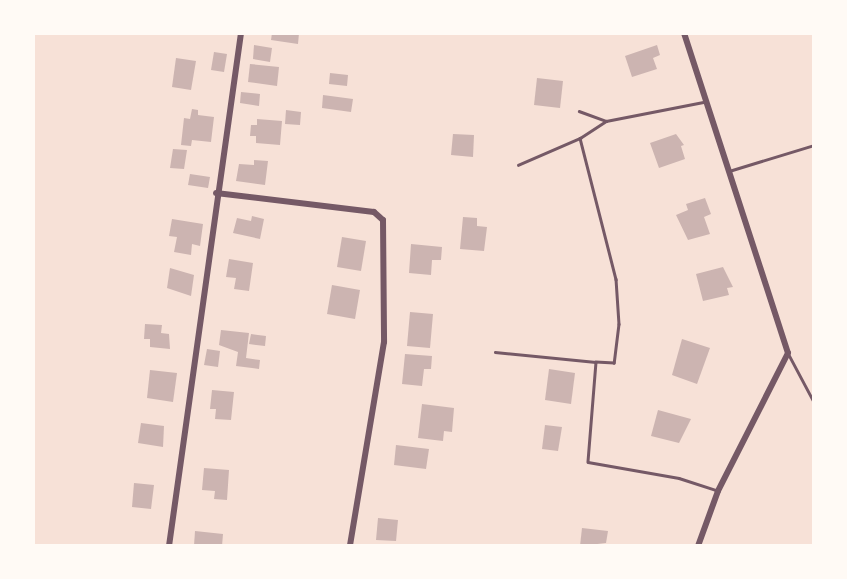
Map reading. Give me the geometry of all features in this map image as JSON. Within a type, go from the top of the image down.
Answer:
[{"type":"street","points":[[169,546],[216,193],[242,33]]},
{"type":"street","points":[[684,33],[788,353],[718,491],[698,546]]},
{"type":"street","points":[[216,193],[374,212],[383,220],[384,342],[350,546]]},
{"type":"lane","points":[[518,165],[580,138],[606,121],[707,101]]},
{"type":"lane","points":[[579,111],[606,121]]},
{"type":"lane","points":[[495,352],[614,363],[619,324],[616,279],[580,138]]},
{"type":"lane","points":[[729,171],[814,145]]},
{"type":"lane","points":[[788,353],[814,402]]},
{"type":"lane","points":[[596,362],[588,462],[679,478],[718,491]]},
{"type":"building","points":[[272,33],[299,33],[298,44],[271,40]]},
{"type":"building","points":[[254,45],[272,48],[270,62],[253,59]]},
{"type":"building","points":[[657,45],[660,55],[653,58],[657,69],[632,77],[625,56]]},
{"type":"building","points":[[214,52],[227,54],[224,72],[211,70]]},
{"type":"building","points":[[176,58],[196,61],[191,90],[172,87]]},
{"type":"building","points":[[250,64],[279,67],[277,86],[248,82]]},
{"type":"building","points":[[330,73],[348,75],[347,86],[329,84]]},
{"type":"building","points":[[537,78],[563,81],[560,108],[534,105]]},
{"type":"building","points":[[241,92],[260,94],[259,106],[240,103]]},
{"type":"building","points":[[323,95],[353,99],[351,112],[322,108]]},
{"type":"building","points":[[192,109],[198,110],[198,115],[214,117],[211,142],[192,140],[191,146],[181,145],[184,118],[190,119]]},
{"type":"building","points":[[286,110],[301,112],[300,125],[285,124]]},
{"type":"building","points":[[257,119],[282,121],[280,145],[256,143],[256,136],[250,136],[251,125],[257,125]]},
{"type":"building","points":[[453,134],[474,135],[473,157],[451,155]]},
{"type":"building","points":[[676,134],[684,145],[681,146],[685,159],[659,168],[650,143]]},
{"type":"building","points":[[173,149],[187,150],[184,169],[170,168]]},
{"type":"building","points":[[254,160],[268,161],[265,185],[236,181],[239,164],[254,165]]},
{"type":"building","points":[[190,174],[210,177],[208,188],[188,185]]},
{"type":"building","points":[[705,198],[711,214],[704,217],[710,234],[688,240],[676,215],[688,210],[686,204]]},
{"type":"building","points":[[252,216],[264,219],[260,239],[233,233],[237,218],[251,221]]},
{"type":"building","points":[[463,217],[477,218],[477,226],[487,227],[484,251],[460,249]]},
{"type":"building","points":[[172,219],[203,224],[200,246],[192,244],[191,255],[174,252],[177,237],[169,236]]},
{"type":"building","points":[[342,237],[366,241],[361,271],[337,267]]},
{"type":"building","points":[[411,244],[442,247],[441,260],[432,260],[431,275],[409,273]]},
{"type":"building","points":[[229,259],[253,263],[249,291],[234,289],[236,278],[226,277]]},
{"type":"building","points":[[723,267],[733,287],[727,288],[729,295],[703,301],[696,274]]},
{"type":"building","points":[[170,268],[194,275],[191,296],[167,288]]},
{"type":"building","points":[[332,285],[360,290],[355,319],[327,314]]},
{"type":"building","points":[[410,312],[433,314],[430,348],[407,346]]},
{"type":"building","points":[[145,324],[162,325],[161,333],[169,334],[170,349],[150,347],[150,339],[144,339]]},
{"type":"building","points":[[221,330],[249,333],[246,358],[260,360],[259,369],[236,366],[238,352],[219,345]]},
{"type":"building","points":[[251,334],[266,336],[265,346],[249,344]]},
{"type":"building","points":[[682,339],[710,348],[697,384],[672,375]]},
{"type":"building","points":[[207,349],[220,351],[218,367],[204,365]]},
{"type":"building","points":[[405,354],[432,356],[431,369],[424,369],[422,386],[402,384]]},
{"type":"building","points":[[549,369],[575,373],[571,404],[545,400]]},
{"type":"building","points":[[150,370],[177,373],[173,402],[147,398]]},
{"type":"building","points":[[212,390],[234,392],[231,420],[215,419],[216,409],[210,409]]},
{"type":"building","points":[[422,404],[454,408],[452,432],[444,431],[443,441],[418,438]]},
{"type":"building","points":[[658,410],[691,419],[679,443],[651,436]]},
{"type":"building","points":[[141,423],[164,426],[163,447],[138,443]]},
{"type":"building","points":[[545,425],[562,427],[558,451],[542,449]]},
{"type":"building","points":[[396,445],[429,449],[426,469],[394,465]]},
{"type":"building","points":[[204,468],[229,470],[227,500],[214,499],[215,491],[202,490]]},
{"type":"building","points":[[134,483],[154,485],[151,509],[132,507]]},
{"type":"building","points":[[378,518],[398,520],[396,541],[376,540]]},
{"type":"building","points":[[582,528],[608,531],[606,543],[580,546]]},
{"type":"building","points":[[195,531],[223,534],[222,546],[194,546]]}]
